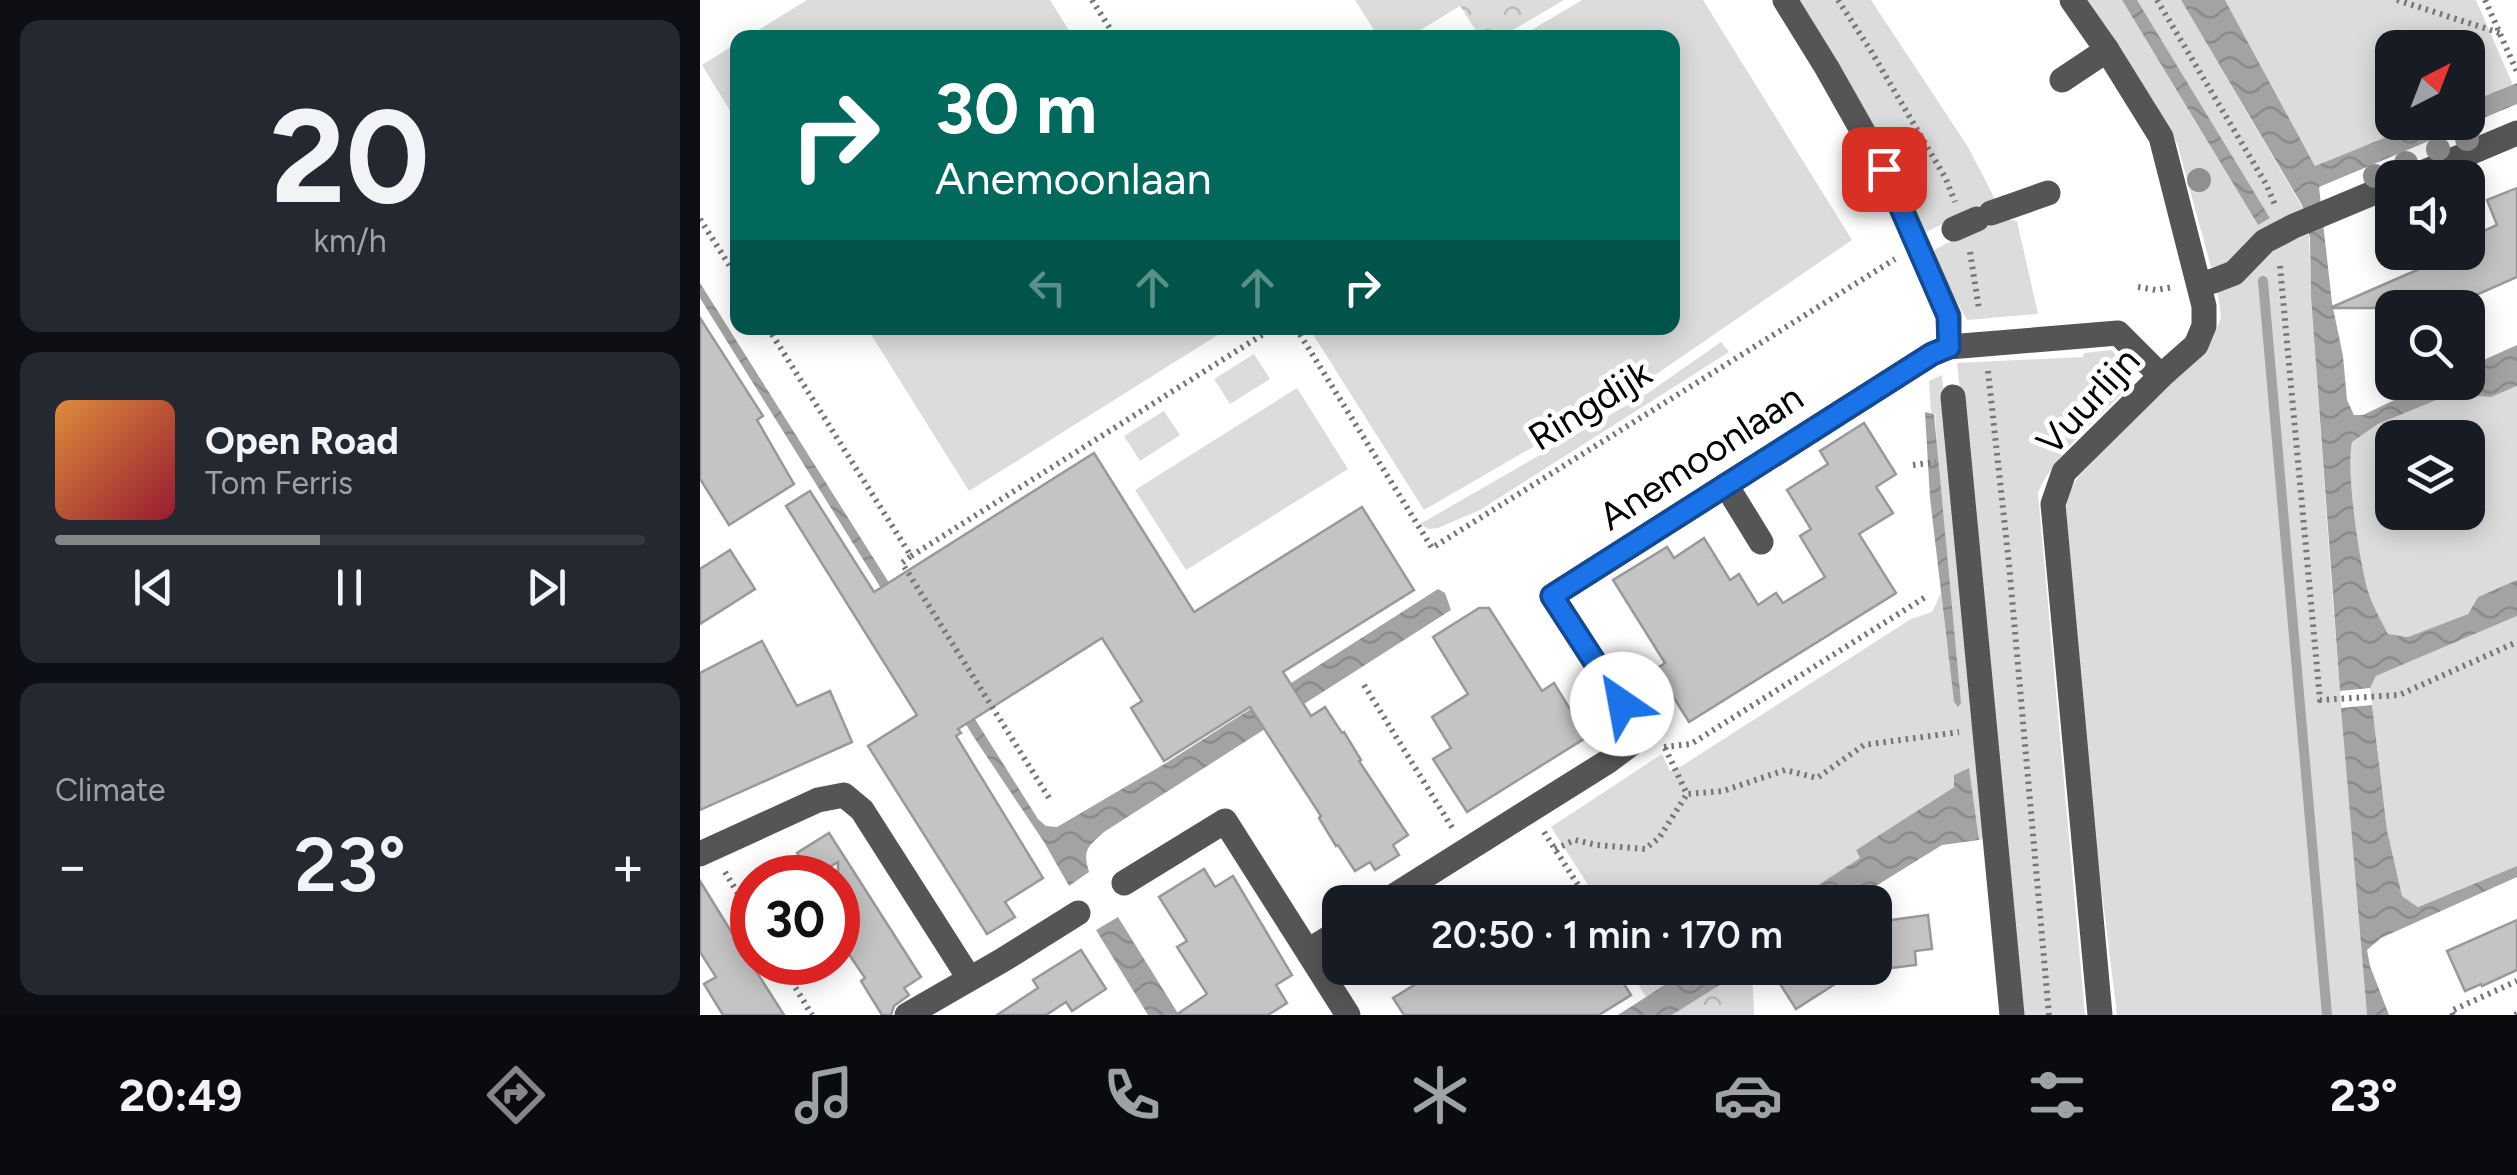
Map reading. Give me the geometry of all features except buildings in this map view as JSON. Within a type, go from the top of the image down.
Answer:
[{"type":"street","points":[[1785,0],[1884,169],[1948,316],[1949,347]]},
{"type":"street","name":"Vuurlijn","points":[[2072,0],[2161,137],[2204,306],[2204,326],[2196,345],[2064,472],[2052,504],[2100,1015]]},
{"type":"street","points":[[2062,80],[2107,50]]},
{"type":"street","points":[[2454,160],[2517,134]]},
{"type":"street","points":[[1974,221],[2048,192]]},
{"type":"street","points":[[2199,284],[2234,273],[2266,241],[2375,192]]},
{"type":"street","name":"Anemoonlaan","points":[[1639,738],[1622,704],[1552,596],[1932,354],[1949,347],[2118,333],[2161,376]]},
{"type":"street","points":[[1953,397],[2012,1015]]},
{"type":"street","points":[[1726,485],[1761,542]]},
{"type":"street","points":[[1411,885],[1639,738]]},
{"type":"street","points":[[706,852],[818,800],[844,796],[862,810],[969,978]]},
{"type":"street","points":[[1124,883],[1224,821],[1348,1015]]},
{"type":"street","points":[[908,1015],[1078,912]]},
{"type":"street","points":[[1308,951],[1322,942]]},
{"type":"path","points":[[1092,0],[1111,30]]},
{"type":"path","points":[[2157,0],[2266,184],[2286,231],[2320,700],[2398,695],[2517,642]]},
{"type":"path","points":[[2397,0],[2500,32]]},
{"type":"path","points":[[2485,0],[2516,70]]},
{"type":"path","points":[[700,219],[730,266]]},
{"type":"path","name":"Ringdijk","points":[[1300,335],[1432,548],[1916,246]]},
{"type":"path","points":[[772,335],[911,556]]},
{"type":"path","points":[[1051,801],[902,563],[1262,335]]},
{"type":"path","points":[[1639,738],[1665,748],[1690,744],[1928,596]]},
{"type":"path","points":[[1364,686],[1466,850]]},
{"type":"path","points":[[1687,794],[1723,790],[1785,770],[1817,778],[1864,745],[1984,728]]},
{"type":"path","points":[[1665,748],[1687,794]]},
{"type":"path","points":[[1555,849],[1575,840],[1597,846],[1645,849],[1659,838],[1687,794]]},
{"type":"path","points":[[1530,809],[1577,885]]},
{"type":"path","points":[[706,852],[730,886]]},
{"type":"path","points":[[2452,1015],[2451,1011],[2517,981]]},
{"type":"path","points":[[794,985],[812,1015]]},
{"type":"green space","points":[[807,0],[1050,0],[1069,30],[758,30]]},
{"type":"green space","points":[[1355,0],[1470,0],[1421,30],[1374,30]]},
{"type":"green space","points":[[1470,0],[1564,0],[1513,30],[1475,30],[1460,6]]},
{"type":"green space","points":[[1582,0],[1703,0],[1852,240],[1642,384],[1424,510],[1313,335],[1680,335],[1680,30],[1532,30]]},
{"type":"green space","points":[[1796,0],[1871,0],[1968,147],[1995,199],[1926,232],[1859,103]]},
{"type":"green space","points":[[2085,0],[2122,0],[2257,224],[2270,218],[2137,0],[2181,0],[2303,213],[2228,264],[2211,267],[2177,143]]},
{"type":"green space","points":[[2225,0],[2476,0],[2513,85],[2485,96],[2485,30],[2375,30],[2375,140],[2379,140],[2315,166]]},
{"type":"green space","points":[[730,47],[730,111],[702,65]]},
{"type":"green space","points":[[1996,218],[2017,221],[2038,314],[1967,320],[1936,264],[1934,250]]},
{"type":"green space","points":[[2309,234],[2332,592],[2367,1015],[2117,1015],[2082,729],[2068,494],[2078,477],[2211,342],[2221,318],[2217,286],[2273,248]]},
{"type":"green space","points":[[871,335],[1218,335],[969,491]]},
{"type":"green space","points":[[1721,342],[1729,352],[1480,510],[1438,528],[1428,529],[1420,524],[1648,393]]},
{"type":"green space","points":[[2111,350],[2125,368],[2124,391],[2065,452],[2038,493],[2085,1015],[2022,1015],[1957,363],[2083,357],[2084,353]]},
{"type":"green space","points":[[1254,354],[1270,379],[1230,404],[1214,379]]},
{"type":"green space","points":[[1942,375],[1985,838],[1979,840],[1969,769],[1955,786],[1856,850],[1861,858],[1819,885],[1588,885],[1551,827],[1662,754],[1670,771],[1680,767],[1911,619],[1932,612],[1941,593],[1954,702],[1935,414],[1931,413],[1929,381]]},
{"type":"green space","points":[[2517,386],[2517,580],[2478,597],[2468,614],[2408,637],[2388,634],[2370,596],[2361,559],[2352,494],[2352,442],[2375,426],[2375,530],[2485,530],[2485,420],[2388,420],[2436,400],[2485,400],[2485,397]]},
{"type":"green space","points":[[1297,388],[1348,469],[1186,570],[1135,490]]},
{"type":"green space","points":[[1164,411],[1180,435],[1140,461],[1124,436]]},
{"type":"green space","points":[[2517,616],[2517,866],[2418,907],[2402,896],[2387,830],[2370,688],[2376,676]]},
{"type":"green space","points":[[1639,985],[1665,985],[1646,997]]},
{"type":"green space","points":[[1720,985],[1753,985],[1754,1015],[1672,1015]]},
{"type":"water","points":[[2122,0],[2137,0],[2270,218],[2258,225]]},
{"type":"water","points":[[2181,0],[2225,0],[2315,166],[2379,140],[2431,140],[2375,160],[2375,164],[2319,187],[2332,303],[2347,400],[2354,415],[2363,415],[2394,400],[2436,400],[2388,420],[2375,420],[2375,426],[2352,442],[2352,494],[2361,559],[2370,596],[2388,634],[2408,637],[2468,614],[2478,597],[2517,580],[2517,616],[2376,676],[2370,688],[2340,691],[2310,238],[2302,205]]},
{"type":"water","points":[[2517,83],[2517,104],[2485,117],[2485,96]]},
{"type":"water","points":[[700,283],[1046,826],[1057,827],[1166,763],[1438,589],[1445,593],[1451,610],[1104,832],[1088,849],[1089,872],[1069,886],[700,298]]},
{"type":"water","points":[[2517,345],[2517,386],[2485,397],[2485,359]]},
{"type":"water","points":[[1925,412],[1934,414],[1961,703],[1958,707],[1954,702],[1930,498]]},
{"type":"water","points":[[2372,705],[2387,830],[2402,896],[2418,907],[2517,866],[2517,877],[2381,938],[2367,950],[2389,1015],[2367,1015],[2341,708]]},
{"type":"water","points":[[1969,768],[1979,840],[1942,845],[1877,885],[1818,885],[1860,858],[1856,850],[1954,787],[1954,775]]},
{"type":"water","points":[[1118,917],[1179,1015],[1148,1015],[1096,930]]},
{"type":"water","points":[[1665,985],[1720,985],[1672,1015],[1618,1015]]},
{"type":"waterway","points":[[2263,281],[2327,1015]]},
{"type":"route","points":[[1622,704],[1552,596],[1932,354],[1949,347],[1948,316],[1884,169]]}]
